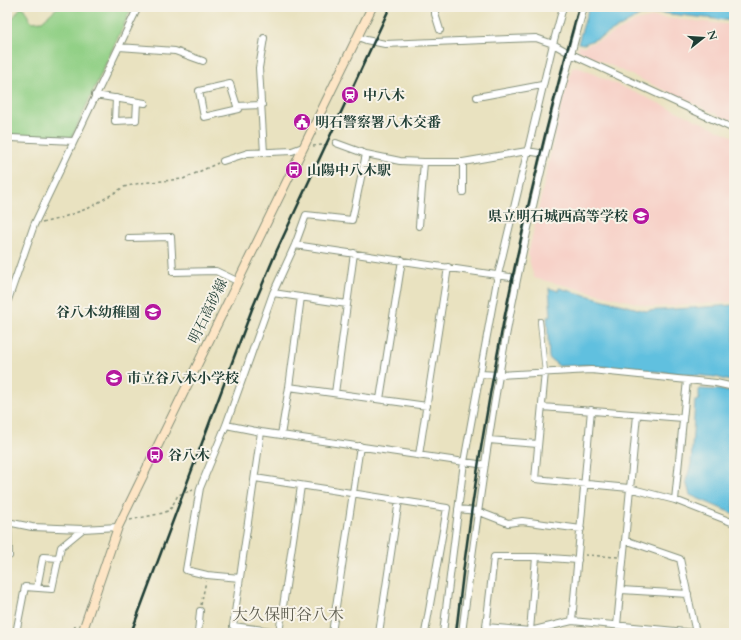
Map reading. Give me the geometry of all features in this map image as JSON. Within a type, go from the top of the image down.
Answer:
[{"type":"main road","name":"明石高砂線","points":[[82,633],[118,526],[372,7]]},
{"type":"street","points":[[7,303],[34,225],[138,7]]},
{"type":"street","points":[[435,7],[435,14],[440,30]]},
{"type":"street","points":[[443,633],[464,462],[498,275],[542,86],[563,7]]},
{"type":"street","points":[[462,633],[498,376],[517,278],[545,154],[584,7]]},
{"type":"street","points":[[358,37],[385,44],[536,38],[553,44],[571,54],[734,129]]},
{"type":"street","points":[[264,38],[259,68],[264,153]]},
{"type":"street","points":[[119,47],[174,51],[203,61]]},
{"type":"street","points":[[230,84],[238,106],[239,109],[204,117],[199,91],[230,84]]},
{"type":"street","points":[[477,97],[542,86]]},
{"type":"street","points":[[95,95],[144,103]]},
{"type":"street","points":[[116,98],[115,121],[136,120],[137,102]]},
{"type":"street","points":[[238,106],[262,105]]},
{"type":"street","points":[[7,138],[73,141]]},
{"type":"street","points":[[336,144],[366,154],[400,161],[463,162],[527,151],[545,154]]},
{"type":"street","points":[[223,161],[248,153],[292,151],[303,147]]},
{"type":"street","points":[[240,578],[206,575],[186,570],[200,488],[226,425],[272,293],[295,245],[306,216],[352,220],[366,154]]},
{"type":"street","points":[[419,226],[424,162]]},
{"type":"street","points":[[463,162],[463,192]]},
{"type":"street","points":[[129,238],[171,237],[173,272],[216,270],[237,281]]},
{"type":"street","points":[[295,245],[517,278]]},
{"type":"street","points":[[335,393],[354,254]]},
{"type":"street","points":[[380,399],[402,260]]},
{"type":"street","points":[[419,455],[448,267]]},
{"type":"street","points":[[272,293],[347,304]]},
{"type":"street","points":[[281,435],[301,297]]},
{"type":"street","points":[[540,321],[545,372],[534,479],[630,488],[675,500],[734,523]]},
{"type":"street","points":[[480,374],[498,376],[591,370],[716,383],[734,387]]},
{"type":"street","points":[[675,500],[687,380]]},
{"type":"street","points":[[289,387],[427,406]]},
{"type":"street","points":[[542,407],[683,418]]},
{"type":"street","points":[[572,621],[591,410]]},
{"type":"street","points":[[617,625],[637,415]]},
{"type":"street","points":[[226,425],[261,432],[485,465]]},
{"type":"street","points":[[261,432],[233,626],[279,632],[301,486]]},
{"type":"street","points":[[489,440],[538,444]]},
{"type":"street","points":[[340,633],[332,632],[360,446]]},
{"type":"street","points":[[254,478],[448,508],[425,633]]},
{"type":"street","points":[[379,633],[399,500]]},
{"type":"street","points":[[458,509],[478,511],[508,523],[522,521],[581,529]]},
{"type":"street","points":[[9,556],[7,541],[8,522],[32,527],[82,528],[118,526]]},
{"type":"street","points":[[16,633],[25,587],[52,589],[61,547],[82,528]]},
{"type":"street","points":[[578,557],[494,557],[486,627],[526,631],[572,621],[696,633],[680,559],[625,540]]},
{"type":"street","points":[[37,588],[43,556],[59,558]]},
{"type":"street","points":[[526,631],[536,557]]},
{"type":"street","points":[[620,590],[688,594]]},
{"type":"street","points":[[198,633],[200,611]]},
{"type":"path","points":[[7,18],[13,7]]},
{"type":"path","points":[[303,147],[336,144]]},
{"type":"path","points":[[34,225],[58,219],[89,208],[124,187],[140,183],[183,179],[223,161]]},
{"type":"path","points":[[118,526],[128,520],[163,513],[170,510],[178,495],[200,488]]},
{"type":"path","points":[[578,557],[623,557]]},
{"type":"path","points":[[200,611],[206,575]]},
{"type":"shaded area","points":[[654,17],[734,25],[734,114],[732,121],[577,50],[579,46],[584,46],[605,38],[636,21]]},
{"type":"shaded area","points":[[578,67],[734,138],[734,302],[653,307],[534,278],[528,255],[561,107],[572,68]]},
{"type":"green space","points":[[21,7],[23,7],[31,22],[42,21],[58,7],[132,7],[71,139],[7,136],[7,26]]},
{"type":"water","points":[[589,7],[734,7],[734,21],[661,13],[641,15],[605,35],[584,44],[578,43]]},
{"type":"water","points":[[549,288],[558,291],[559,288],[646,311],[734,305],[734,382],[716,377],[586,365],[559,366],[549,358],[547,317],[551,316]]},
{"type":"water","points":[[699,389],[721,390],[734,393],[734,514],[690,495],[686,481],[691,464],[695,401],[699,400]]},
{"type":"railway","points":[[131,633],[252,309],[277,250],[390,7]]},
{"type":"railway","points":[[456,633],[477,475],[504,317],[539,161],[579,7]]},
{"type":"place","name":"中八木","points":[[350,95]]},
{"type":"place","name":"明石警察署八木交番","points":[[302,122]]},
{"type":"place","name":"山陽中八木駅","points":[[294,170]]},
{"type":"place","name":"県立明石城西高等学校","points":[[641,216]]},
{"type":"place","name":"谷八木幼稚園","points":[[153,312]]},
{"type":"place","name":"市立谷八木小学校","points":[[114,378]]},
{"type":"place","name":"谷八木","points":[[155,455]]},
{"type":"district","name":"大久保町谷八木","points":[[288,615]]}]
